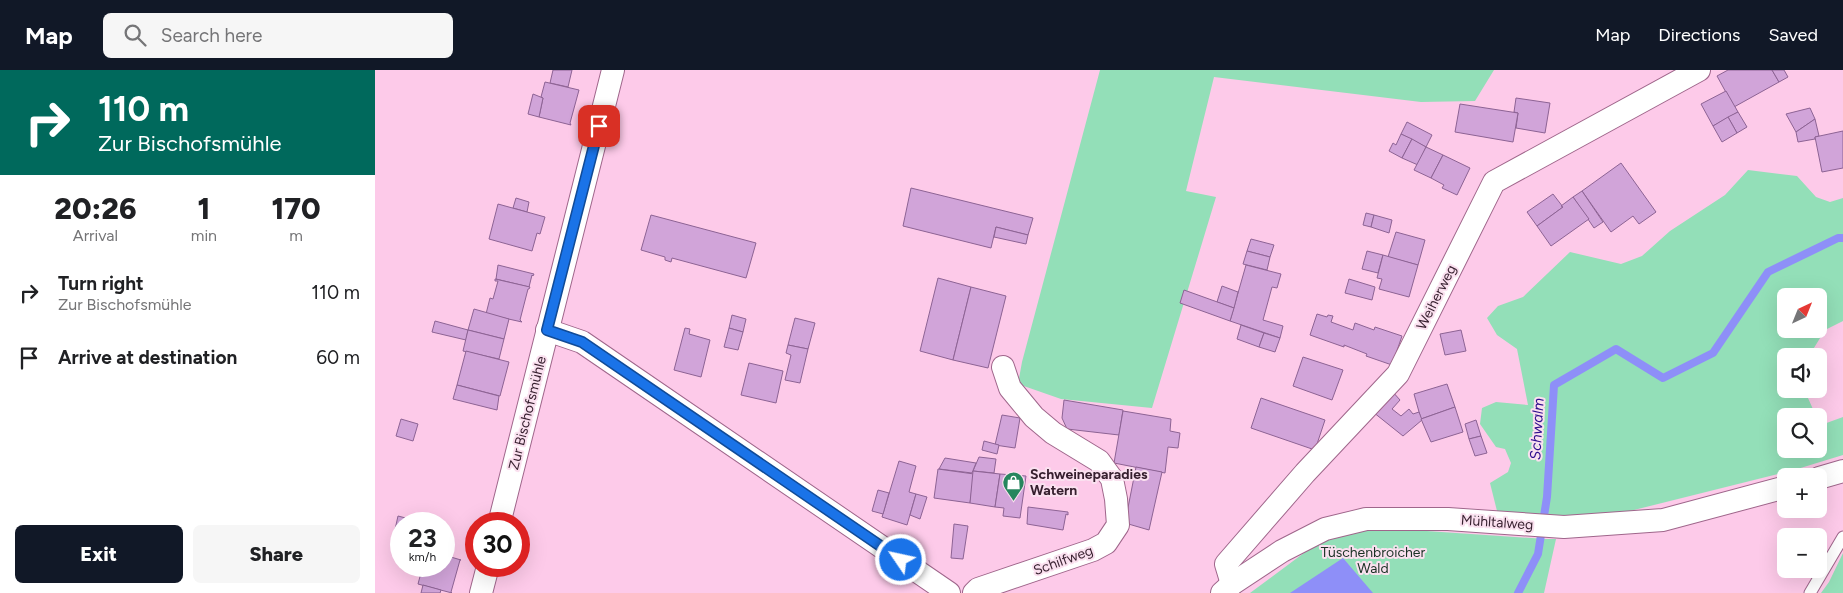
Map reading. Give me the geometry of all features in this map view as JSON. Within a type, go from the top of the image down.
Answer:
[{"type":"street","name":"Zur Bischofsmühle","points":[[502,512],[613,70]]},
{"type":"street","name":"Weiherweg","points":[[1227,589],[1226,564],[1305,474],[1398,374],[1494,182],[1699,70]]},
{"type":"street","points":[[547,330],[582,342],[949,593]]},
{"type":"street","name":"Schilfweg","points":[[974,593],[978,589],[1093,550],[1106,543],[1118,525],[1117,500],[1112,479],[1099,462],[1053,433],[1034,417],[1009,388],[1003,367]]},
{"type":"street","points":[[1827,476],[1843,471]]},
{"type":"street","name":"Mühltalweg","points":[[1227,589],[1282,551],[1325,529],[1366,519],[1448,519],[1564,527],[1663,520],[1777,489]]},
{"type":"street","points":[[481,593],[485,577]]},
{"type":"lane","points":[[1809,593],[1843,537]]},
{"type":"green space","points":[[1100,70],[1494,70],[1475,101],[1421,102],[1214,77],[1186,191],[1216,197],[1152,408],[1061,399],[1018,384],[1022,362]]},
{"type":"green space","points":[[1748,170],[1797,176],[1816,197],[1830,202],[1843,198],[1843,321],[1827,329],[1827,288],[1777,288],[1777,338],[1820,338],[1814,348],[1777,348],[1777,398],[1808,398],[1812,408],[1777,408],[1777,458],[1827,458],[1827,423],[1843,417],[1843,455],[1801,468],[1777,468],[1777,474],[1622,513],[1556,518],[1498,515],[1490,483],[1508,472],[1511,463],[1505,449],[1496,447],[1480,424],[1482,408],[1496,402],[1528,405],[1517,349],[1497,335],[1487,318],[1498,306],[1523,297],[1570,252],[1621,264],[1642,256],[1670,231],[1725,195]]},
{"type":"green space","name":"Tüschenbroicher Wald","points":[[1368,527],[1556,539],[1544,593],[1250,593],[1320,541]]},
{"type":"green space","points":[[1843,553],[1843,593],[1821,593],[1829,582]]},
{"type":"shaded area","points":[[1343,558],[1373,593],[1290,593]]},
{"type":"building","points":[[553,70],[572,70],[568,87],[550,83]]},
{"type":"building","points":[[1728,70],[1772,70],[1779,82],[1734,107],[1717,76]]},
{"type":"building","points":[[1772,70],[1784,70],[1788,77],[1779,82]]},
{"type":"building","points":[[545,82],[579,90],[571,125],[539,117]]},
{"type":"building","points":[[1726,91],[1738,112],[1713,126],[1701,104]]},
{"type":"building","points":[[533,94],[543,98],[539,117],[528,114]]},
{"type":"building","points":[[1516,98],[1550,103],[1545,133],[1516,128],[1518,113],[1514,112]]},
{"type":"building","points":[[1460,104],[1518,113],[1513,142],[1455,132]]},
{"type":"building","points":[[1810,108],[1815,119],[1796,132],[1786,114]]},
{"type":"building","points":[[1738,112],[1747,127],[1737,133],[1728,117]]},
{"type":"building","points":[[1728,117],[1737,133],[1722,142],[1713,126]]},
{"type":"building","points":[[1815,119],[1819,136],[1815,137],[1815,139],[1798,142],[1796,132]]},
{"type":"building","points":[[1407,122],[1432,135],[1426,147],[1401,134]]},
{"type":"building","points":[[1843,131],[1843,168],[1822,172],[1815,137]]},
{"type":"building","points":[[1401,134],[1412,139],[1402,158],[1389,151],[1393,143],[1396,145]]},
{"type":"building","points":[[1412,139],[1426,147],[1418,165],[1402,158]]},
{"type":"building","points":[[1426,147],[1443,155],[1431,178],[1414,170]]},
{"type":"building","points":[[1443,155],[1470,168],[1457,195],[1442,188],[1444,185],[1431,178]]},
{"type":"building","points":[[1621,163],[1656,212],[1639,224],[1633,216],[1611,232],[1582,191]]},
{"type":"building","points":[[911,188],[1033,218],[1028,235],[996,227],[991,248],[903,226]]},
{"type":"building","points":[[1582,191],[1603,222],[1594,228],[1573,197]]},
{"type":"building","points":[[1553,194],[1563,207],[1537,226],[1527,212]]},
{"type":"building","points":[[1573,197],[1589,219],[1551,246],[1537,226],[1563,207],[1561,206]]},
{"type":"building","points":[[516,198],[529,202],[527,212],[513,208]]},
{"type":"building","points":[[498,204],[545,217],[540,234],[537,233],[532,251],[489,239]]},
{"type":"building","points":[[1366,213],[1374,215],[1371,227],[1363,225]]},
{"type":"building","points":[[651,215],[756,243],[746,278],[672,258],[671,262],[665,260],[665,257],[641,250]]},
{"type":"building","points":[[1374,215],[1392,220],[1389,233],[1371,227]]},
{"type":"building","points":[[996,227],[1028,235],[1026,244],[994,237]]},
{"type":"building","points":[[1396,232],[1425,240],[1418,265],[1388,257]]},
{"type":"building","points":[[1251,239],[1274,245],[1270,257],[1247,251]]},
{"type":"building","points":[[1247,251],[1270,257],[1267,270],[1243,264]]},
{"type":"building","points":[[1367,251],[1383,255],[1378,273],[1362,269]]},
{"type":"building","points":[[1383,255],[1418,265],[1409,297],[1379,289],[1382,279],[1377,278]]},
{"type":"building","points":[[498,265],[534,274],[532,275],[529,287],[496,279]]},
{"type":"building","points":[[1246,265],[1281,274],[1277,288],[1272,287],[1263,320],[1283,326],[1280,338],[1230,321]]},
{"type":"building","points":[[938,278],[971,287],[953,360],[920,351]]},
{"type":"building","points":[[495,279],[530,287],[520,320],[522,322],[486,314],[490,298],[493,299],[498,281],[495,281]]},
{"type":"building","points":[[1349,279],[1375,287],[1372,300],[1345,293]]},
{"type":"building","points":[[1222,286],[1238,292],[1234,308],[1217,302]]},
{"type":"building","points":[[971,287],[1006,296],[988,368],[953,360]]},
{"type":"building","points":[[1184,290],[1234,308],[1230,321],[1180,303]]},
{"type":"building","points":[[474,309],[509,319],[504,339],[468,330]]},
{"type":"building","points":[[1317,314],[1327,317],[1328,315],[1333,316],[1331,322],[1353,330],[1355,323],[1374,330],[1375,327],[1402,336],[1392,365],[1366,356],[1367,354],[1344,345],[1344,347],[1310,335]]},
{"type":"building","points":[[732,315],[746,319],[743,332],[729,328]]},
{"type":"building","points":[[795,318],[815,323],[808,349],[788,345]]},
{"type":"building","points":[[435,321],[468,330],[466,340],[432,332]]},
{"type":"building","points":[[1241,325],[1264,333],[1259,347],[1237,339]]},
{"type":"building","points":[[685,328],[690,329],[689,334],[710,340],[701,377],[674,370]]},
{"type":"building","points":[[729,328],[743,332],[738,350],[724,347]]},
{"type":"building","points":[[468,330],[504,339],[499,359],[463,351]]},
{"type":"building","points":[[1461,330],[1466,351],[1445,355],[1440,334]]},
{"type":"building","points":[[1264,333],[1280,338],[1275,352],[1259,347]]},
{"type":"building","points":[[788,345],[808,349],[800,383],[785,380],[791,355],[786,353]]},
{"type":"building","points":[[466,351],[509,362],[500,396],[457,385]]},
{"type":"building","points":[[1303,357],[1343,370],[1332,400],[1293,386]]},
{"type":"building","points":[[749,363],[783,371],[776,403],[741,395]]},
{"type":"building","points":[[1447,384],[1455,407],[1421,419],[1414,394]]},
{"type":"building","points":[[457,385],[499,396],[497,410],[453,399]]},
{"type":"building","points":[[1392,391],[1400,400],[1392,409],[1401,416],[1409,409],[1413,414],[1419,412],[1422,420],[1403,436],[1373,412]]},
{"type":"building","points":[[1261,398],[1325,420],[1315,450],[1251,428]]},
{"type":"building","points":[[1064,400],[1123,410],[1119,435],[1067,429],[1062,418]]},
{"type":"building","points":[[1455,407],[1463,432],[1431,442],[1421,419]]},
{"type":"building","points":[[1123,411],[1171,419],[1170,431],[1180,433],[1178,448],[1168,447],[1165,473],[1114,463]]},
{"type":"building","points":[[1002,415],[1020,418],[1015,448],[995,445]]},
{"type":"building","points":[[401,419],[418,424],[413,441],[396,436]]},
{"type":"building","points":[[1476,420],[1481,436],[1469,439],[1465,424]]},
{"type":"building","points":[[1481,436],[1487,453],[1475,456],[1469,439]]},
{"type":"building","points":[[984,441],[999,445],[997,454],[982,450]]},
{"type":"building","points":[[979,457],[996,459],[994,473],[973,471]]},
{"type":"building","points":[[945,458],[976,463],[972,473],[939,469]]},
{"type":"building","points":[[899,461],[916,466],[909,492],[916,494],[907,525],[882,517]]},
{"type":"building","points":[[1136,467],[1162,472],[1149,530],[1125,523]]},
{"type":"building","points":[[938,469],[974,474],[970,503],[934,498]]},
{"type":"building","points":[[973,471],[1000,474],[995,507],[970,503]]},
{"type":"building","points":[[1000,474],[1026,476],[1020,518],[1003,516],[1004,508],[995,507]]},
{"type":"building","points":[[878,490],[889,493],[883,514],[872,511]]},
{"type":"building","points":[[916,494],[927,497],[920,519],[910,515]]},
{"type":"building","points":[[1028,507],[1068,512],[1063,530],[1027,524]]},
{"type":"building","points":[[954,524],[968,526],[963,559],[951,558]]},
{"type":"building","points":[[455,558],[461,560],[452,593],[418,584],[420,577],[455,577]]},
{"type":"building","points":[[423,585],[441,590],[440,593],[421,593]]},
{"type":"waterway","name":"Schwalm","points":[[1518,593],[1538,554],[1547,497],[1554,385],[1616,349],[1663,378],[1713,353],[1768,272],[1838,238],[1843,238]]},
{"type":"place","name":"Schweineparadies Watern","points":[[1014,501]]},
{"type":"route","points":[[599,126],[547,330],[582,342],[901,560]]}]
